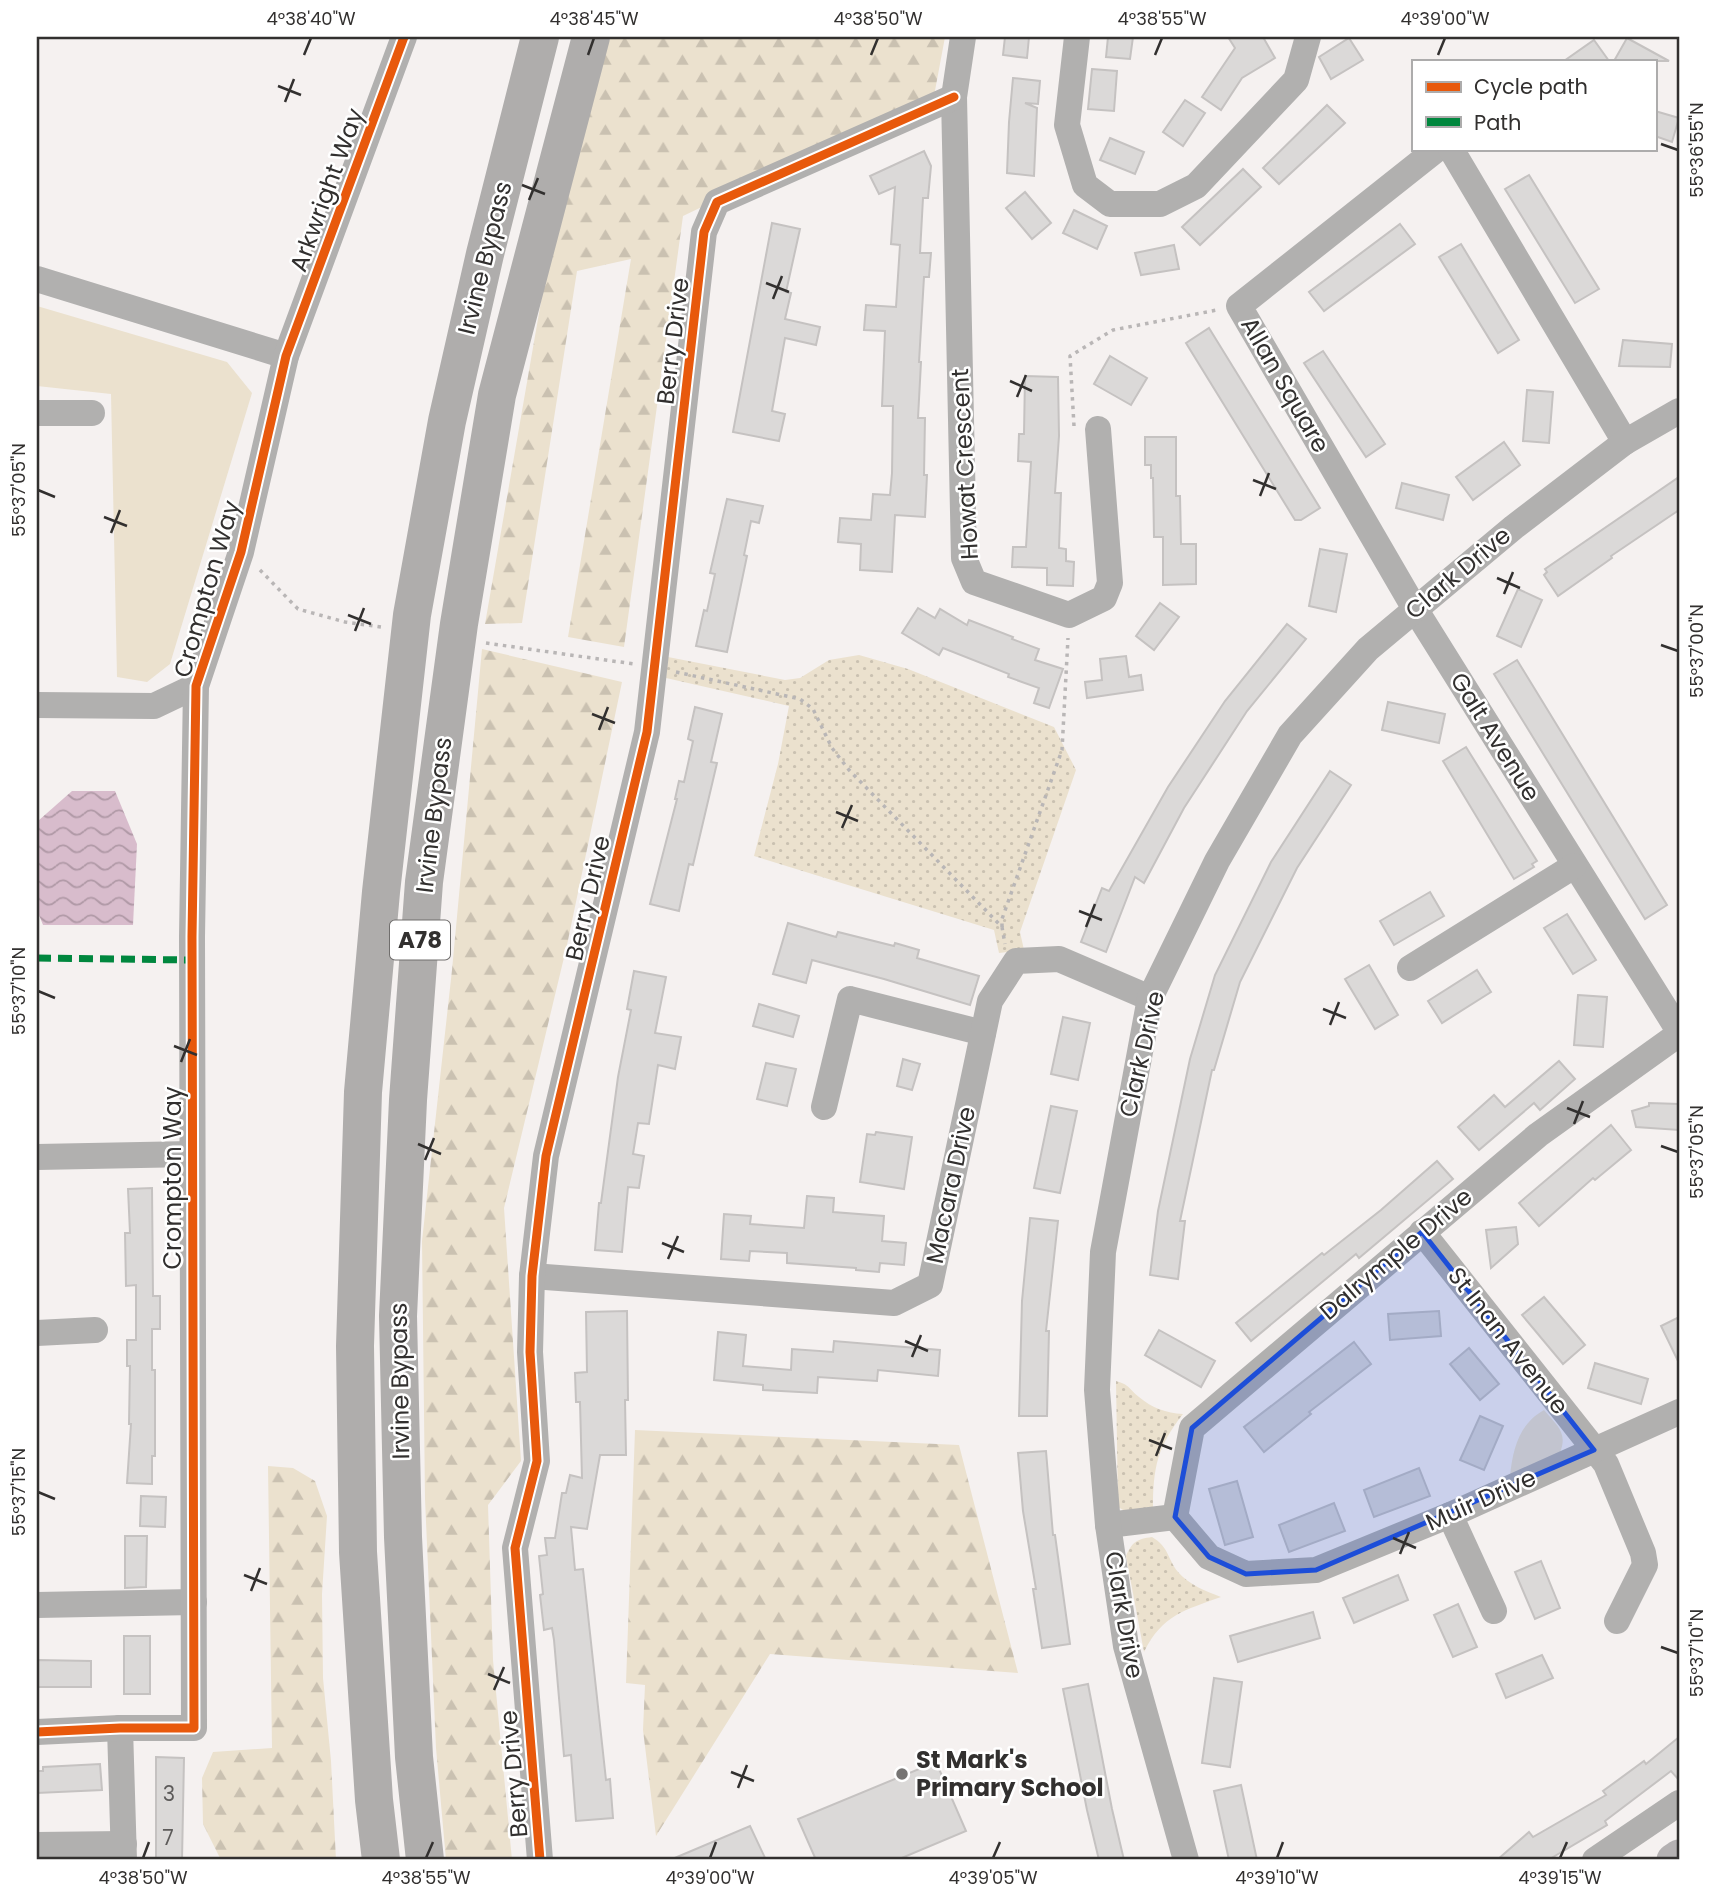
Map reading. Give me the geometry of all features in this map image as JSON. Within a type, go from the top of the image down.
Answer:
[{"type":"highway","name":"Irvine Bypass","points":[[381,1860],[374,1800],[358,1552],[355,1346],[363,1092],[381,892],[412,615],[447,421],[485,254],[540,37]]},
{"type":"highway","name":"Irvine Bypass","points":[[425,1860],[414,1757],[403,1538],[398,1316],[408,1100],[424,882],[459,624],[497,395],[591,37]]},
{"type":"main road","points":[[1673,1860],[1679,1856]]},
{"type":"street","name":"Arkwright Way","points":[[286,356],[404,37]]},
{"type":"street","name":"Howat Crescent","points":[[963,37],[954,97],[964,558],[974,582],[1069,615]]},
{"type":"street","points":[[1077,37],[1067,125],[1085,185],[1110,204],[1160,204],[1196,186],[1296,80],[1308,37]]},
{"type":"street","name":"Berry Drive","points":[[540,1860],[514,1548],[537,1461],[530,1352],[532,1276],[546,1156],[647,732],[705,232],[717,202],[954,97]]},
{"type":"street","name":"Allan Square","points":[[1415,609],[1240,306],[1436,150]]},
{"type":"street","points":[[1452,150],[1625,442]]},
{"type":"street","points":[[37,279],[286,356]]},
{"type":"street","name":"Crompton Way","points":[[37,1732],[194,1728],[192,937],[196,686],[241,552],[286,356]]},
{"type":"street","name":"Clark Drive","points":[[1186,1860],[1126,1646],[1108,1525],[1097,1390],[1103,1252],[1150,998],[1217,861],[1290,735],[1368,649],[1415,609],[1514,527],[1625,442],[1679,411]]},
{"type":"street","points":[[37,413],[92,413]]},
{"type":"street","points":[[1069,615],[1104,597],[1110,583],[1098,438]]},
{"type":"street","name":"Galt Avenue","points":[[1415,609],[1679,1033]]},
{"type":"street","points":[[37,705],[154,706],[196,686]]},
{"type":"street","points":[[1410,968],[1574,866]]},
{"type":"street","points":[[1011,970],[1016,961],[1059,959],[1150,998]]},
{"type":"street","name":"Macara Drive","points":[[532,1276],[894,1303],[930,1285],[989,1001],[1011,970]]},
{"type":"street","points":[[824,1107],[850,999],[983,1033]]},
{"type":"street","name":"Dalrymple Drive","points":[[1175,1517],[1192,1428],[1538,1135],[1679,1033]]},
{"type":"street","points":[[37,1157],[192,1154]]},
{"type":"street","name":"St Inan Avenue","points":[[1422,1232],[1606,1464],[1643,1553],[1645,1564],[1617,1621]]},
{"type":"street","points":[[37,1333],[95,1330]]},
{"type":"street","name":"Muir Drive","points":[[1175,1517],[1209,1557],[1246,1574],[1316,1570],[1450,1515],[1679,1412]]},
{"type":"street","points":[[1450,1515],[1494,1611]]},
{"type":"street","points":[[1108,1525],[1175,1517]]},
{"type":"street","points":[[37,1605],[194,1602]]},
{"type":"street","points":[[37,1845],[124,1852],[120,1728]]},
{"type":"street","points":[[1595,1860],[1679,1803]]},
{"type":"path","points":[[1098,438],[1074,442],[1070,356],[1113,330],[1240,306]]},
{"type":"path","points":[[241,552],[298,609],[345,622]]},
{"type":"path","points":[[1011,970],[1002,919],[1062,750],[1069,615]]},
{"type":"path","points":[[508,646],[654,667],[800,699],[813,709],[832,748],[849,770],[1002,927]]},
{"type":"highlighted area","points":[[1422,1232],[1594,1450],[1316,1570],[1246,1574],[1209,1557],[1175,1517],[1192,1428]]},
{"type":"green space","points":[[610,37],[945,37],[934,96],[683,216],[624,647],[568,637],[631,259],[577,271],[522,623],[485,624],[543,290]]},
{"type":"green space","points":[[37,306],[227,362],[252,393],[170,664],[147,682],[117,677],[111,394],[37,386]]},
{"type":"green space","points":[[482,649],[622,682],[567,945],[504,1208],[521,1461],[488,1505],[493,1660],[512,1860],[446,1860],[436,1748],[425,1499],[422,1241],[452,970]]},
{"type":"green space","points":[[859,655],[908,669],[1054,727],[1076,770],[1020,932],[1024,950],[999,953],[994,930],[754,856],[778,764],[789,706],[666,678],[668,657],[785,680],[800,678],[829,660]]},
{"type":"green space","points":[[1116,1381],[1154,1407],[1183,1414],[1167,1437],[1158,1458],[1153,1509],[1135,1517],[1118,1507]]},
{"type":"green space","points":[[1544,1410],[1562,1434],[1560,1453],[1510,1476],[1513,1456],[1523,1430]]},
{"type":"green space","points":[[635,1430],[959,1445],[1018,1673],[770,1654],[656,1836],[643,1730],[645,1685],[626,1683]]},
{"type":"green space","points":[[268,1466],[293,1468],[315,1481],[327,1516],[322,1594],[323,1678],[336,1860],[221,1860],[203,1824],[202,1778],[213,1752],[272,1748]]},
{"type":"green space","points":[[1152,1537],[1162,1545],[1182,1577],[1221,1597],[1186,1610],[1167,1622],[1144,1652],[1126,1556],[1136,1542]]},
{"type":"water","points":[[72,791],[115,791],[137,844],[133,925],[43,925],[37,910],[38,821]]},
{"type":"building","points":[[1005,37],[1029,37],[1027,58],[1003,55]]},
{"type":"building","points":[[1108,37],[1133,37],[1130,59],[1106,57]]},
{"type":"building","points":[[1228,37],[1263,37],[1275,58],[1242,78],[1221,110],[1202,97],[1235,48]]},
{"type":"building","points":[[1349,38],[1363,60],[1331,79],[1319,57]]},
{"type":"building","points":[[1627,38],[1669,61],[1656,60],[1615,60]]},
{"type":"building","points":[[1594,40],[1608,60],[1565,60]]},
{"type":"building","points":[[1092,69],[1117,71],[1114,111],[1088,109]]},
{"type":"building","points":[[1013,78],[1040,81],[1038,104],[1025,103],[1037,108],[1034,176],[1007,173]]},
{"type":"building","points":[[1185,100],[1205,113],[1183,146],[1163,132]]},
{"type":"building","points":[[1327,105],[1345,123],[1279,184],[1263,168]]},
{"type":"building","points":[[1656,111],[1679,118],[1672,142],[1656,136]]},
{"type":"building","points":[[1110,138],[1144,152],[1135,174],[1100,160]]},
{"type":"building","points":[[924,151],[931,166],[928,198],[923,198],[920,253],[931,253],[929,277],[924,277],[919,362],[918,418],[925,418],[925,517],[895,515],[892,572],[860,570],[861,544],[838,542],[840,518],[871,520],[873,494],[890,495],[892,473],[893,406],[882,406],[885,331],[864,330],[866,305],[896,307],[900,245],[891,244],[895,187],[879,194],[870,176]]},
{"type":"building","points":[[1243,169],[1261,187],[1200,245],[1182,227]]},
{"type":"building","points":[[1529,175],[1599,289],[1575,303],[1505,189]]},
{"type":"building","points":[[1025,192],[1051,223],[1032,239],[1006,208]]},
{"type":"building","points":[[1074,210],[1107,226],[1097,249],[1063,233]]},
{"type":"building","points":[[772,223],[800,229],[786,292],[791,293],[785,319],[820,327],[816,345],[785,338],[772,411],[785,414],[779,441],[733,432]]},
{"type":"building","points":[[1400,224],[1415,244],[1324,311],[1309,292]]},
{"type":"building","points":[[1461,244],[1519,340],[1498,353],[1439,257]]},
{"type":"building","points":[[1174,245],[1179,269],[1141,275],[1135,253]]},
{"type":"building","points":[[1209,328],[1320,508],[1301,520],[1295,520],[1186,343]]},
{"type":"building","points":[[1623,340],[1672,344],[1670,367],[1619,366]]},
{"type":"building","points":[[1323,351],[1385,444],[1366,457],[1304,363]]},
{"type":"building","points":[[1110,356],[1147,378],[1131,405],[1094,384]]},
{"type":"building","points":[[1025,376],[1058,377],[1059,436],[1055,493],[1061,493],[1059,548],[1066,549],[1066,561],[1074,562],[1073,586],[1047,585],[1047,568],[1012,567],[1013,547],[1026,547],[1031,462],[1018,461],[1019,434],[1024,434]]},
{"type":"building","points":[[1527,390],[1553,392],[1549,443],[1523,441]]},
{"type":"building","points":[[1145,437],[1176,437],[1176,496],[1180,496],[1181,544],[1196,544],[1196,584],[1163,585],[1163,537],[1154,537],[1153,478],[1151,465],[1145,465]]},
{"type":"building","points":[[1504,442],[1520,465],[1473,500],[1456,477]]},
{"type":"building","points":[[1679,477],[1679,510],[1558,596],[1544,575],[1547,572],[1545,569]]},
{"type":"building","points":[[1402,483],[1449,495],[1443,520],[1396,508]]},
{"type":"building","points":[[727,499],[763,506],[759,523],[751,521],[744,555],[747,556],[727,652],[696,646],[715,574],[710,573]]},
{"type":"building","points":[[1320,549],[1347,554],[1336,612],[1309,606]]},
{"type":"building","points":[[1518,589],[1542,600],[1521,647],[1497,636]]},
{"type":"building","points":[[1160,603],[1179,617],[1154,650],[1136,636]]},
{"type":"building","points":[[918,608],[935,618],[940,609],[967,625],[969,620],[1039,649],[1035,660],[1063,669],[1049,708],[1034,703],[1039,688],[943,648],[939,655],[902,633]]},
{"type":"building","points":[[1287,624],[1306,639],[1247,711],[1184,808],[1144,883],[1135,877],[1106,952],[1081,942],[1102,888],[1109,891],[1168,787],[1225,701]]},
{"type":"building","points":[[1126,656],[1129,677],[1141,675],[1143,690],[1087,698],[1085,682],[1102,680],[1100,659]]},
{"type":"building","points":[[1517,660],[1667,905],[1645,919],[1494,674]]},
{"type":"building","points":[[1388,702],[1445,714],[1439,743],[1382,730]]},
{"type":"building","points":[[695,707],[722,714],[711,762],[717,763],[693,865],[689,864],[679,911],[650,904],[677,799],[679,781],[684,782],[693,741],[688,739]]},
{"type":"building","points":[[1466,747],[1537,861],[1532,864],[1534,867],[1514,879],[1443,761]]},
{"type":"building","points":[[1330,771],[1351,785],[1297,868],[1240,982],[1212,1070],[1180,1221],[1185,1221],[1178,1279],[1150,1275],[1158,1211],[1190,1059],[1215,975],[1271,862]]},
{"type":"building","points":[[1430,892],[1444,916],[1394,945],[1380,921]]},
{"type":"building","points":[[1567,914],[1596,960],[1573,974],[1544,928]]},
{"type":"building","points":[[788,923],[836,937],[838,932],[894,946],[895,943],[919,950],[917,958],[979,976],[970,1005],[812,960],[806,983],[773,974]]},
{"type":"building","points":[[1369,965],[1398,1015],[1375,1029],[1345,979]]},
{"type":"building","points":[[1477,970],[1491,992],[1442,1023],[1428,1001]]},
{"type":"building","points":[[634,971],[666,977],[655,1033],[681,1037],[675,1069],[658,1065],[649,1124],[638,1123],[633,1154],[644,1156],[639,1188],[628,1187],[622,1252],[595,1250],[599,1203],[631,1010],[627,1009]]},
{"type":"building","points":[[1578,995],[1607,997],[1603,1047],[1574,1045]]},
{"type":"building","points":[[759,1004],[799,1016],[793,1037],[753,1026]]},
{"type":"building","points":[[1063,1017],[1090,1023],[1078,1080],[1051,1074]]},
{"type":"building","points":[[903,1059],[920,1064],[912,1090],[897,1086]]},
{"type":"building","points":[[1559,1061],[1575,1079],[1540,1110],[1534,1103],[1479,1150],[1458,1127],[1494,1095],[1505,1107]]},
{"type":"building","points":[[766,1063],[796,1069],[787,1106],[757,1099]]},
{"type":"building","points":[[1649,1103],[1679,1104],[1679,1130],[1636,1127],[1632,1111],[1649,1106]]},
{"type":"building","points":[[1051,1106],[1077,1111],[1060,1193],[1034,1188]]},
{"type":"building","points":[[1611,1125],[1631,1150],[1595,1180],[1593,1178],[1539,1226],[1519,1203]]},
{"type":"building","points":[[876,1132],[912,1137],[904,1189],[860,1182],[867,1134],[875,1135]]},
{"type":"building","points":[[1437,1161],[1453,1179],[1359,1258],[1356,1254],[1251,1341],[1236,1323],[1322,1253],[1324,1255],[1381,1210]]},
{"type":"building","points":[[152,1188],[153,1296],[160,1296],[160,1329],[152,1329],[155,1456],[152,1456],[152,1484],[127,1483],[131,1424],[127,1340],[136,1340],[136,1285],[126,1286],[125,1233],[130,1233],[128,1189]]},
{"type":"building","points":[[807,1196],[834,1198],[833,1212],[884,1216],[882,1241],[906,1243],[904,1265],[880,1263],[879,1272],[856,1270],[787,1263],[787,1253],[750,1251],[749,1261],[721,1259],[724,1214],[751,1216],[750,1224],[804,1228]]},
{"type":"building","points":[[1030,1218],[1058,1221],[1046,1331],[1049,1331],[1047,1416],[1019,1416],[1022,1301]]},
{"type":"building","points":[[1516,1227],[1518,1244],[1491,1268],[1486,1230]]},
{"type":"building","points":[[1544,1297],[1585,1345],[1563,1364],[1522,1315]]},
{"type":"building","points":[[627,1311],[626,1455],[600,1455],[587,1529],[571,1527],[575,1570],[583,1569],[606,1780],[610,1779],[613,1818],[576,1821],[571,1755],[564,1756],[552,1628],[544,1630],[539,1556],[547,1555],[545,1538],[555,1538],[562,1493],[566,1493],[570,1475],[582,1478],[580,1402],[576,1402],[575,1373],[587,1372],[586,1312]]},
{"type":"building","points":[[1439,1311],[1441,1336],[1390,1340],[1388,1314]]},
{"type":"building","points":[[1679,1317],[1679,1363],[1661,1326]]},
{"type":"building","points":[[1159,1330],[1215,1361],[1201,1387],[1145,1355]]},
{"type":"building","points":[[718,1332],[746,1335],[743,1366],[791,1370],[792,1349],[833,1352],[834,1341],[940,1350],[938,1376],[878,1370],[877,1381],[818,1377],[817,1393],[763,1390],[763,1385],[714,1380]]},
{"type":"building","points":[[1354,1342],[1371,1364],[1309,1412],[1311,1414],[1264,1452],[1244,1427]]},
{"type":"building","points":[[1469,1348],[1499,1384],[1480,1400],[1450,1364]]},
{"type":"building","points":[[1595,1363],[1648,1379],[1641,1404],[1588,1388]]},
{"type":"building","points":[[1480,1416],[1503,1426],[1484,1470],[1460,1460]]},
{"type":"building","points":[[1046,1451],[1053,1535],[1070,1644],[1042,1648],[1033,1589],[1036,1589],[1023,1511],[1018,1453]]},
{"type":"building","points":[[1419,1468],[1430,1496],[1374,1517],[1364,1490]]},
{"type":"building","points":[[1237,1481],[1253,1537],[1225,1545],[1209,1489]]},
{"type":"building","points":[[141,1496],[166,1497],[165,1527],[140,1526]]},
{"type":"building","points":[[1334,1503],[1345,1531],[1289,1552],[1279,1525]]},
{"type":"building","points":[[125,1536],[147,1536],[146,1587],[125,1588]]},
{"type":"building","points":[[1541,1561],[1560,1608],[1535,1619],[1515,1572]]},
{"type":"building","points":[[1398,1575],[1408,1600],[1354,1623],[1343,1598]]},
{"type":"building","points":[[1458,1604],[1477,1647],[1453,1657],[1434,1615]]},
{"type":"building","points":[[1313,1612],[1320,1638],[1238,1662],[1230,1636]]},
{"type":"building","points":[[124,1636],[150,1636],[150,1694],[124,1694]]},
{"type":"building","points":[[1542,1655],[1553,1678],[1506,1698],[1496,1674]]},
{"type":"building","points":[[37,1660],[91,1661],[91,1687],[37,1687]]},
{"type":"building","points":[[1214,1678],[1242,1682],[1230,1767],[1202,1763]]},
{"type":"building","points":[[1088,1684],[1124,1860],[1099,1860],[1087,1810],[1063,1689]]},
{"type":"building","points":[[1679,1737],[1679,1780],[1671,1771],[1605,1821],[1607,1825],[1548,1860],[1497,1860],[1529,1832],[1533,1837],[1606,1795],[1603,1791],[1644,1761],[1646,1764]]},
{"type":"building","points":[[156,1757],[184,1758],[182,1860],[156,1860]]},
{"type":"building","points":[[936,1762],[966,1831],[897,1860],[816,1860],[798,1819]]},
{"type":"building","points":[[100,1764],[102,1790],[37,1793],[37,1771],[43,1771],[43,1767]]},
{"type":"building","points":[[1241,1785],[1257,1860],[1229,1860],[1214,1791]]},
{"type":"building","points":[[750,1826],[766,1860],[670,1860]]},
{"type":"marked path","points":[[37,958],[192,960]]},
{"type":"cycle path","points":[[37,1732],[194,1728],[192,937],[196,686],[241,552],[286,356],[404,37]]},
{"type":"cycle path","points":[[540,1860],[515,1548],[537,1461],[530,1352],[532,1276],[546,1156],[647,732],[704,232],[717,202],[954,97]]},
{"type":"place","name":"St Mark's Primary School","points":[[902,1774]]}]
